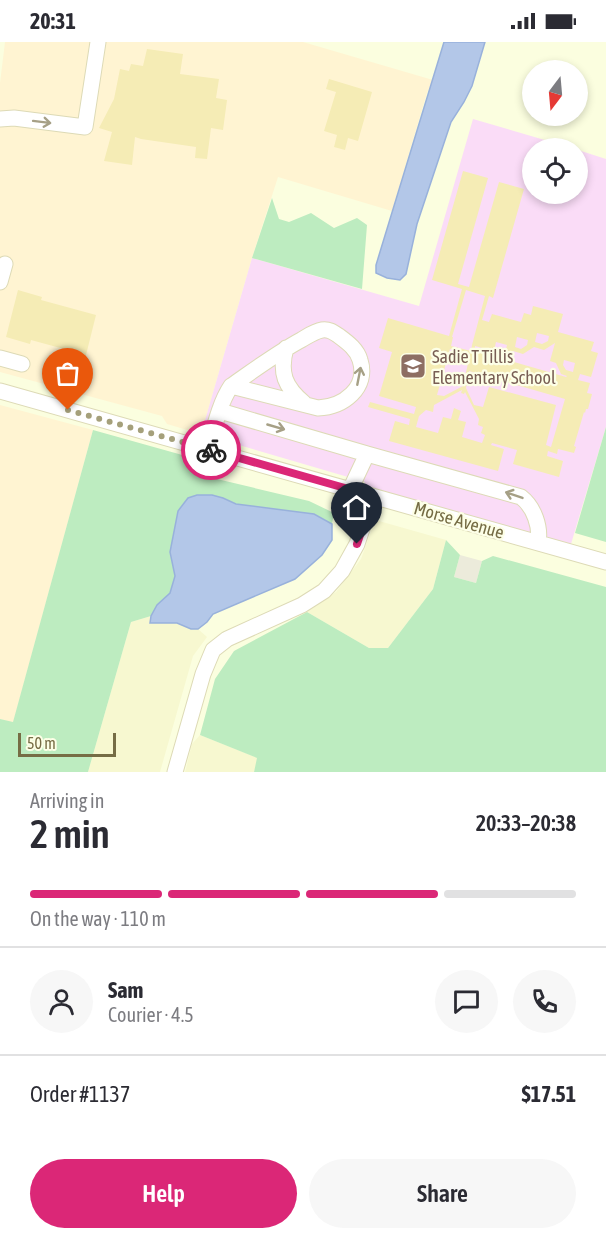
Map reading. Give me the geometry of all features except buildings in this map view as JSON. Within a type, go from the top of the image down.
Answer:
[{"type":"street","points":[[0,119],[14,118],[85,127],[98,42]]},
{"type":"street","points":[[0,282],[2,263]]},
{"type":"street","points":[[208,450],[220,411],[231,386],[286,348],[319,331],[332,331],[346,341],[360,359],[361,371],[358,385],[351,395],[341,402],[324,408],[231,386]]},
{"type":"street","points":[[286,348],[284,370],[286,381],[292,393],[306,405]]},
{"type":"street","points":[[0,358],[22,364]]},
{"type":"street","name":"Morse Avenue","points":[[0,391],[606,562]]},
{"type":"street","points":[[220,411],[521,497],[530,506],[538,525],[540,534],[538,543]]},
{"type":"street","points":[[350,490],[367,454]]},
{"type":"street","points":[[175,772],[203,674],[213,650],[227,639],[302,605],[324,591],[342,571],[357,544],[373,496]]},
{"type":"shaded area","points":[[5,42],[303,42],[433,80],[427,93],[392,211],[278,177],[201,434],[167,424],[162,416],[0,372],[0,83]]},
{"type":"shaded area","name":"Sadie T Tillis Elementary School","points":[[473,119],[538,138],[522,138],[522,204],[588,204],[588,153],[606,159],[606,427],[571,544],[364,486],[365,482],[201,434],[252,258],[419,306]]},
{"type":"shaded area","points":[[272,198],[279,219],[289,222],[311,213],[334,228],[357,218],[367,225],[362,289],[252,258]]},
{"type":"shaded area","points":[[0,405],[93,430],[13,723],[0,719]]},
{"type":"shaded area","points":[[606,427],[606,542],[575,533]]},
{"type":"shaded area","points":[[93,430],[193,458],[200,475],[309,501],[334,513],[332,524],[314,514],[236,504],[223,498],[188,498],[178,511],[170,552],[175,576],[170,593],[157,605],[151,616],[131,622],[88,772],[0,772],[0,719],[13,722]]},
{"type":"shaded area","points":[[379,521],[446,540],[433,589],[388,648],[369,648],[307,612],[336,592],[361,559],[374,523]]},
{"type":"shaded area","points":[[446,540],[460,555],[454,577],[476,583],[482,561],[493,556],[606,587],[606,772],[254,772],[257,758],[200,735],[215,679],[234,651],[307,612],[369,648],[388,648],[433,589]]},
{"type":"shaded area","points":[[460,555],[482,561],[476,583],[454,577]]},
{"type":"shaded area","points":[[151,616],[150,623],[177,623],[191,629],[198,629],[207,637],[193,656],[160,772],[88,772],[131,622]]},
{"type":"shaded area","points":[[200,735],[258,758],[254,772],[185,772],[192,744]]},
{"type":"water","points":[[444,42],[485,42],[472,86],[451,122],[417,224],[406,274],[400,280],[387,278],[376,273],[376,265]]},
{"type":"water","points":[[197,495],[212,495],[236,504],[314,514],[332,524],[332,540],[322,555],[295,579],[213,614],[198,629],[191,629],[177,623],[150,623],[157,605],[170,593],[175,576],[170,552],[178,511],[188,498]]},
{"type":"way so far","points":[[68,410],[211,450]]},
{"type":"place","name":"Sadie T Tillis Elementary School","points":[[413,366]]},
{"type":"route","points":[[211,450],[373,496],[368,517],[357,544]]}]
